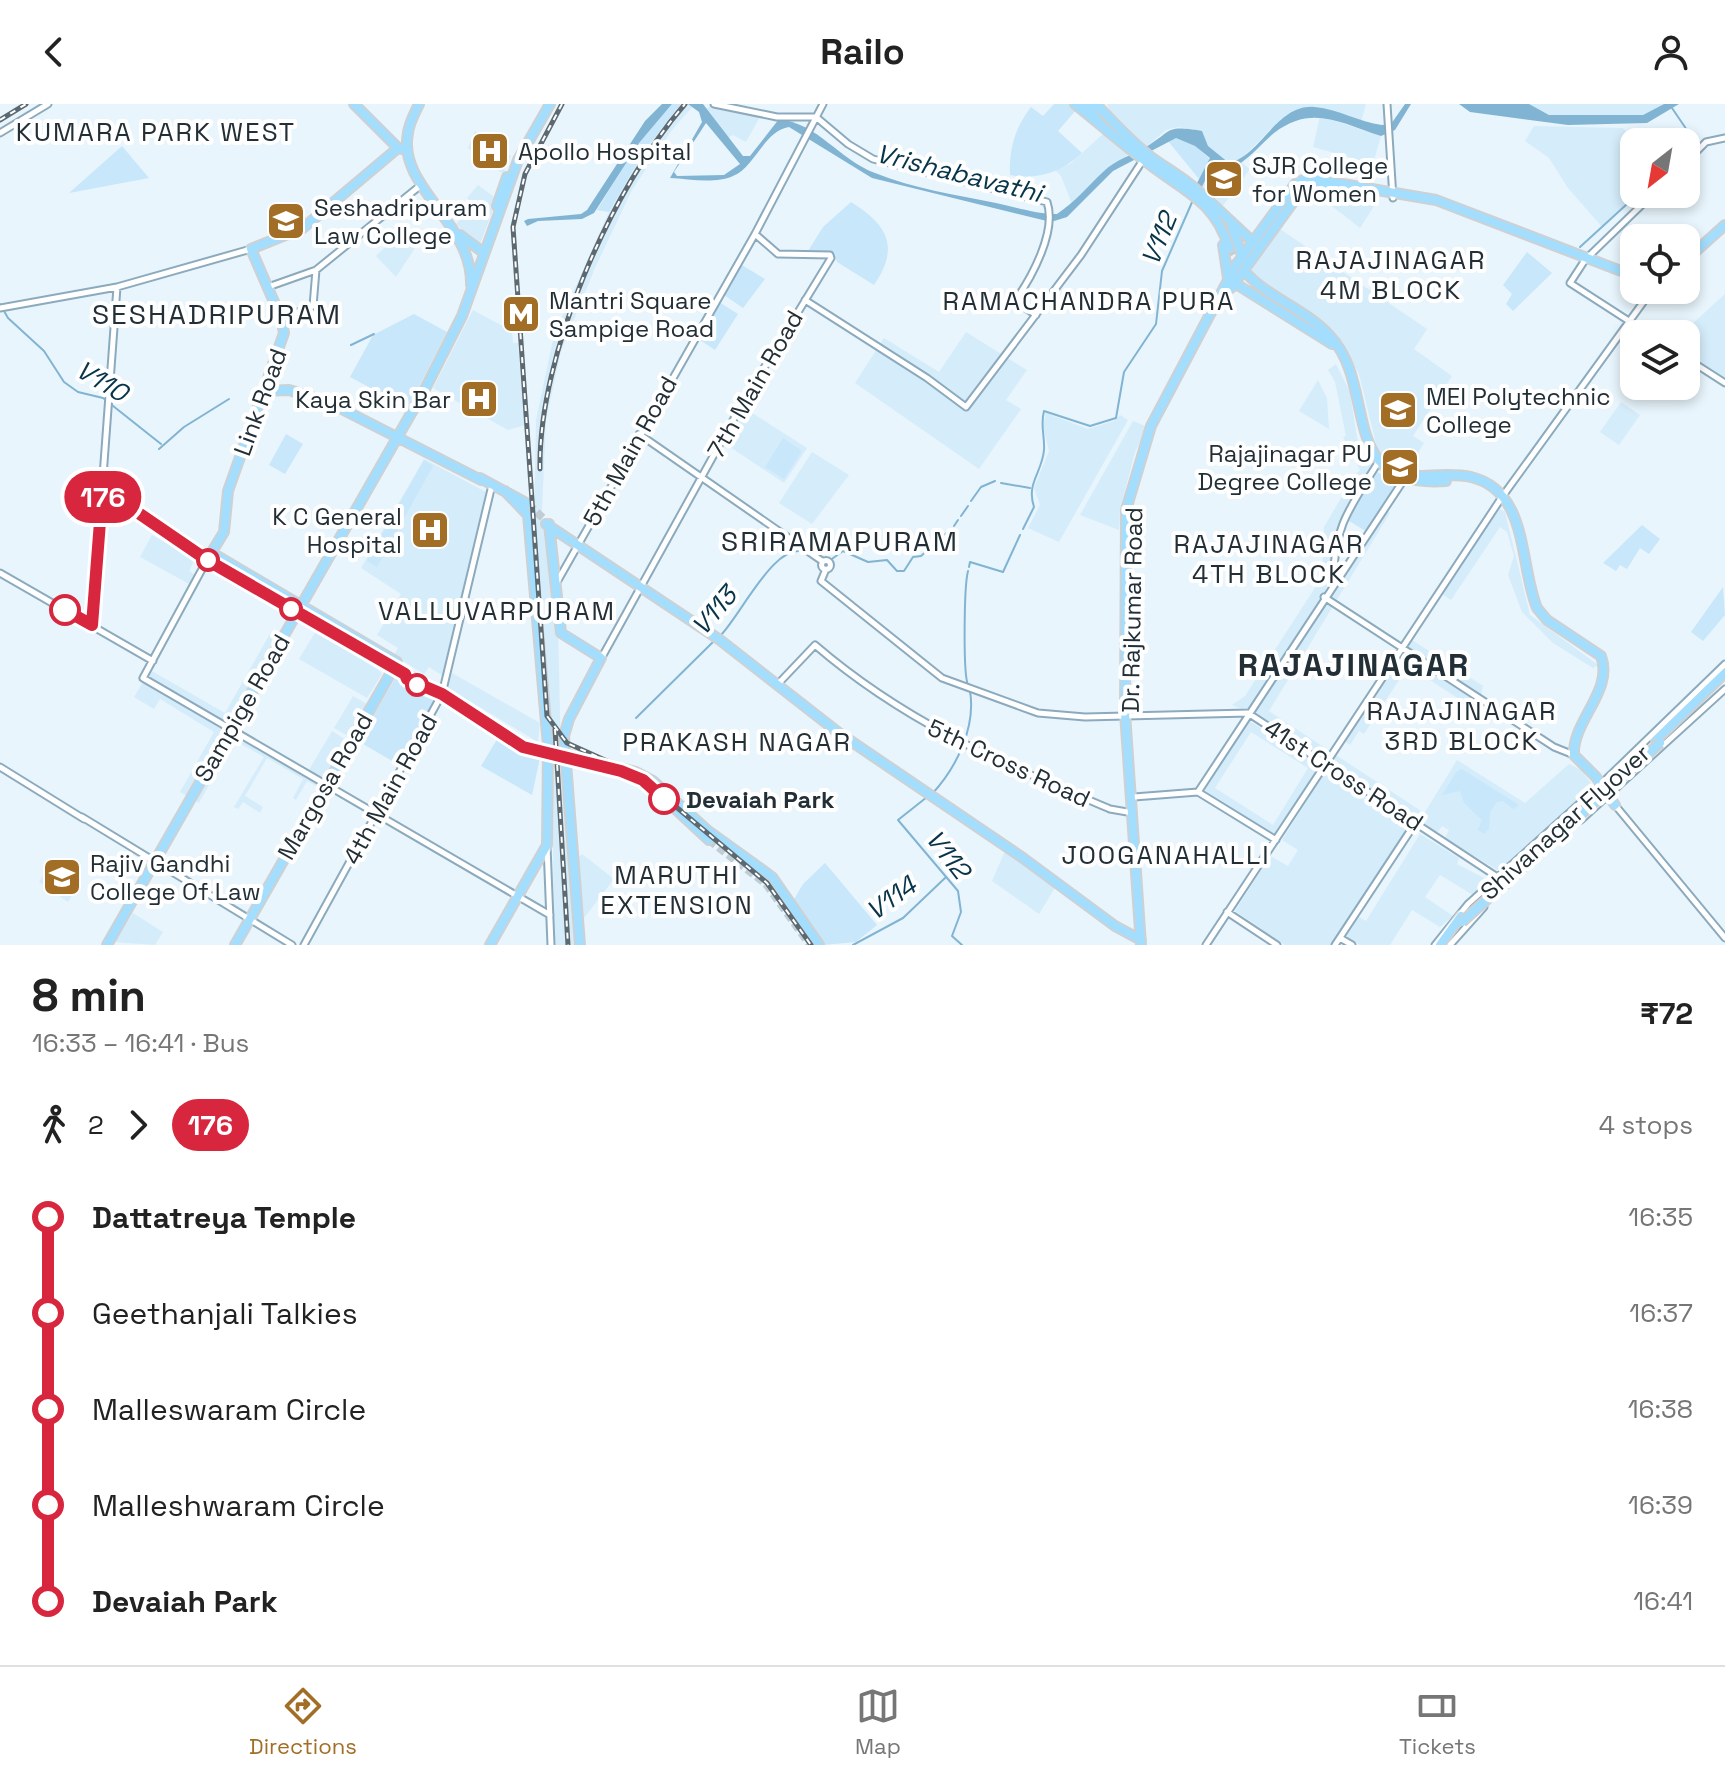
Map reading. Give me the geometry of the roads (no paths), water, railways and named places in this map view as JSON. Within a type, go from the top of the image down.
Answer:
[{"type":"main road","points":[[354,104],[400,147],[421,185],[459,234],[467,252],[473,284]]},
{"type":"main road","points":[[251,249],[303,228],[400,147],[419,104]]},
{"type":"main road","name":"Sampige Road","points":[[107,945],[298,610],[427,394],[425,389],[492,234],[502,189],[515,159],[548,104]]},
{"type":"main road","points":[[1075,104],[1141,155],[1191,188],[1254,243],[1242,268]]},
{"type":"main road","points":[[1087,104],[1102,126]]},
{"type":"main road","points":[[1099,104],[1106,117],[1141,155]]},
{"type":"main road","points":[[400,147],[408,133]]},
{"type":"main road","name":"Dr. Rajkumar Road","points":[[1254,243],[1301,179],[1449,207],[1620,273]]},
{"type":"main road","name":"Dr. Rajkumar Road","points":[[1143,943],[1128,714],[1126,531],[1130,494],[1151,426],[1230,283],[1304,187],[1394,195]]},
{"type":"main road","points":[[1202,197],[1242,268],[1266,292],[1332,340],[1355,382],[1366,436],[1379,461],[1416,484],[1469,480],[1503,496],[1519,538],[1537,608],[1547,620],[1601,656],[1603,661],[1602,683],[1574,751],[1602,783],[1615,805]]},
{"type":"main road","points":[[1700,245],[1725,223]]},
{"type":"main road","points":[[1232,226],[1242,268]]},
{"type":"main road","points":[[459,234],[484,253]]},
{"type":"main road","name":"Link Road","points":[[208,558],[224,532],[228,491],[284,333],[251,249]]},
{"type":"main road","points":[[1230,249],[1230,283],[1332,340]]},
{"type":"main road","points":[[265,386],[330,403],[528,504]]},
{"type":"main road","points":[[490,945],[547,845],[548,746],[538,663],[528,515],[505,491]]},
{"type":"main road","points":[[580,945],[564,736],[569,719],[601,658],[561,633],[557,582],[547,524],[720,640],[776,686],[957,815],[1023,858],[1107,921],[1143,943]]},
{"type":"main road","points":[[208,558],[217,566],[298,610]]},
{"type":"main road","points":[[208,558],[393,667],[442,692],[513,742],[539,751],[636,772],[653,781],[707,830],[772,877],[816,944]]},
{"type":"main road","name":"Margosa Road","points":[[235,945],[393,667]]},
{"type":"main road","points":[[1695,710],[1725,668]]},
{"type":"main road","points":[[1695,710],[1725,668]]},
{"type":"main road","points":[[1710,691],[1725,679]]},
{"type":"main road","name":"Shivanagar Flyover","points":[[1442,945],[1455,927],[1695,710]]},
{"type":"main road","name":"Dr. Rajkumar Road","points":[[1128,714],[1134,813]]},
{"type":"main road","points":[[567,756],[643,780],[709,840]]},
{"type":"street","points":[[0,133],[48,104]]},
{"type":"street","points":[[714,104],[777,117],[814,120],[873,159],[1047,202],[1049,222],[1029,281],[1015,301],[1036,315]]},
{"type":"street","name":"5th Main Road","points":[[557,582],[755,234],[823,104]]},
{"type":"street","points":[[1387,104],[1394,195]]},
{"type":"street","points":[[1700,148],[1706,142],[1725,138]]},
{"type":"street","points":[[805,300],[966,407],[1081,255],[1141,155]]},
{"type":"street","points":[[267,287],[316,270],[421,185]]},
{"type":"street","points":[[1638,208],[1586,258],[1570,283],[1627,320],[1640,304]]},
{"type":"street","name":"7th Main Road","points":[[601,658],[701,477],[830,255],[778,254],[755,234]]},
{"type":"street","points":[[0,308],[117,287],[251,249]]},
{"type":"street","points":[[281,319],[313,306],[316,270]]},
{"type":"street","points":[[92,625],[117,287]]},
{"type":"street","points":[[1206,945],[1503,496],[1620,330]]},
{"type":"street","points":[[1700,367],[1725,383]]},
{"type":"street","points":[[639,434],[701,477]]},
{"type":"street","points":[[1334,580],[1335,540],[1342,521],[1379,461]]},
{"type":"street","name":"41st Cross Road","points":[[701,477],[822,561],[826,569],[821,581],[942,678],[1053,716],[1248,713],[1509,885]]},
{"type":"street","points":[[1198,792],[1334,580],[1407,479]]},
{"type":"street","name":"4th Main Road","points":[[304,945],[442,692],[492,485]]},
{"type":"street","points":[[102,496],[139,514],[208,558],[143,678],[229,731],[550,915]]},
{"type":"street","points":[[0,573],[153,661]]},
{"type":"street","points":[[1324,597],[1554,747],[1574,751]]},
{"type":"street","name":"5th Cross Road","points":[[776,686],[815,645],[869,689],[961,744],[1110,809],[1134,813]]},
{"type":"street","points":[[1442,945],[1458,914],[1725,668]]},
{"type":"street","points":[[1442,945],[1608,796],[1695,710],[1725,689]]},
{"type":"street","points":[[0,767],[292,945]]},
{"type":"street","points":[[1134,797],[1198,792],[1276,840]]},
{"type":"street","points":[[1615,805],[1725,938]]},
{"type":"street","points":[[1335,945],[1416,822]]},
{"type":"street","points":[[547,845],[551,945]]},
{"type":"street","points":[[1227,912],[1277,945]]},
{"type":"street","points":[[1340,938],[1352,945]]},
{"type":"waterway","points":[[1672,108],[1686,128]]},
{"type":"waterway","name":"V112","points":[[1023,529],[1034,507],[1033,484],[1043,458],[1044,411],[1090,426],[1116,418],[1124,372],[1156,324],[1162,271],[1193,200]]},
{"type":"waterway","points":[[1580,247],[1623,208]]},
{"type":"waterway","name":"V110","points":[[0,304],[8,318],[44,351],[64,382],[78,392],[103,398],[161,444]]},
{"type":"waterway","points":[[351,345],[374,334]]},
{"type":"waterway","points":[[159,449],[184,427],[229,399]]},
{"type":"waterway","name":"V113","points":[[971,501],[981,487],[995,481]]},
{"type":"waterway","name":"V113","points":[[1001,483],[1030,488]]},
{"type":"waterway","name":"V113","points":[[961,516],[968,506]]},
{"type":"waterway","name":"V113","points":[[954,526],[958,520]]},
{"type":"waterway","name":"V113","points":[[932,546],[950,530]]},
{"type":"waterway","name":"V112","points":[[969,567],[970,562],[1003,572],[1020,535]]},
{"type":"waterway","name":"V113","points":[[829,561],[843,551],[868,562],[887,560],[897,571],[904,571],[913,557],[921,556],[930,548]]},
{"type":"waterway","name":"V113","points":[[720,636],[771,567],[795,551],[806,553]]},
{"type":"waterway","name":"V112","points":[[968,571],[965,630],[968,685]]},
{"type":"waterway","name":"V113","points":[[636,718],[715,640]]},
{"type":"waterway","name":"V112","points":[[932,794],[963,746],[970,718],[970,691]]},
{"type":"waterway","name":"V112","points":[[927,797],[898,820],[958,891],[961,912],[952,936],[962,945]]},
{"type":"waterway","name":"V114","points":[[853,945],[903,918],[945,878]]},
{"type":"tunnel","points":[[1229,248],[1243,276]]},
{"type":"tunnel","points":[[528,504],[544,519]]},
{"type":"tunnel","points":[[709,840],[766,884],[810,945]]},
{"type":"railway","points":[[0,120],[26,104]]},
{"type":"railway","points":[[562,104],[525,174],[513,227],[547,716],[567,743],[638,775],[767,883],[811,945]]},
{"type":"railway","points":[[540,469],[551,376],[584,276],[631,181],[657,139],[685,104]]},
{"type":"railway","points":[[555,729],[568,945]]},
{"type":"place","name":"Apollo Hospital","points":[[490,151]]},
{"type":"place","name":"SJR College for Women","points":[[1224,179]]},
{"type":"place","name":"Seshadripuram Law College","points":[[286,221]]},
{"type":"place","name":"Mantri Square Sampige Road","points":[[521,314]]},
{"type":"place","name":"Kaya Skin Bar","points":[[479,399]]},
{"type":"place","name":"MEI Polytechnic College","points":[[1398,410]]},
{"type":"place","name":"Rajajinagar PU Degree College","points":[[1400,467]]},
{"type":"place","name":"K C General Hospital","points":[[430,530]]},
{"type":"place","name":"Devaiah Park","points":[[664,799]]},
{"type":"place","name":"Rajiv Gandhi College Of Law","points":[[62,877]]},
{"type":"district","name":"KUMARA PARK WEST","points":[[156,132]]},
{"type":"district","name":"RAJAJINAGAR 4M BLOCK","points":[[1391,275]]},
{"type":"district","name":"RAMACHANDRA PURA","points":[[1089,301]]},
{"type":"district","name":"SESHADRIPURAM","points":[[217,314]]},
{"type":"district","name":"SRIRAMAPURAM","points":[[840,541]]},
{"type":"district","name":"RAJAJINAGAR 4TH BLOCK","points":[[1269,559]]},
{"type":"district","name":"VALLUVARPURAM","points":[[497,611]]},
{"type":"district","name":"RAJAJINAGAR","points":[[1354,665]]},
{"type":"district","name":"RAJAJINAGAR 3RD BLOCK","points":[[1462,726]]},
{"type":"district","name":"PRAKASH NAGAR","points":[[737,742]]},
{"type":"district","name":"JOOGANAHALLI","points":[[1166,855]]},
{"type":"district","name":"MARUTHI EXTENSION","points":[[677,890]]},
{"type":"water label","name":"Vrishabavathi","points":[[959,173]]}]
